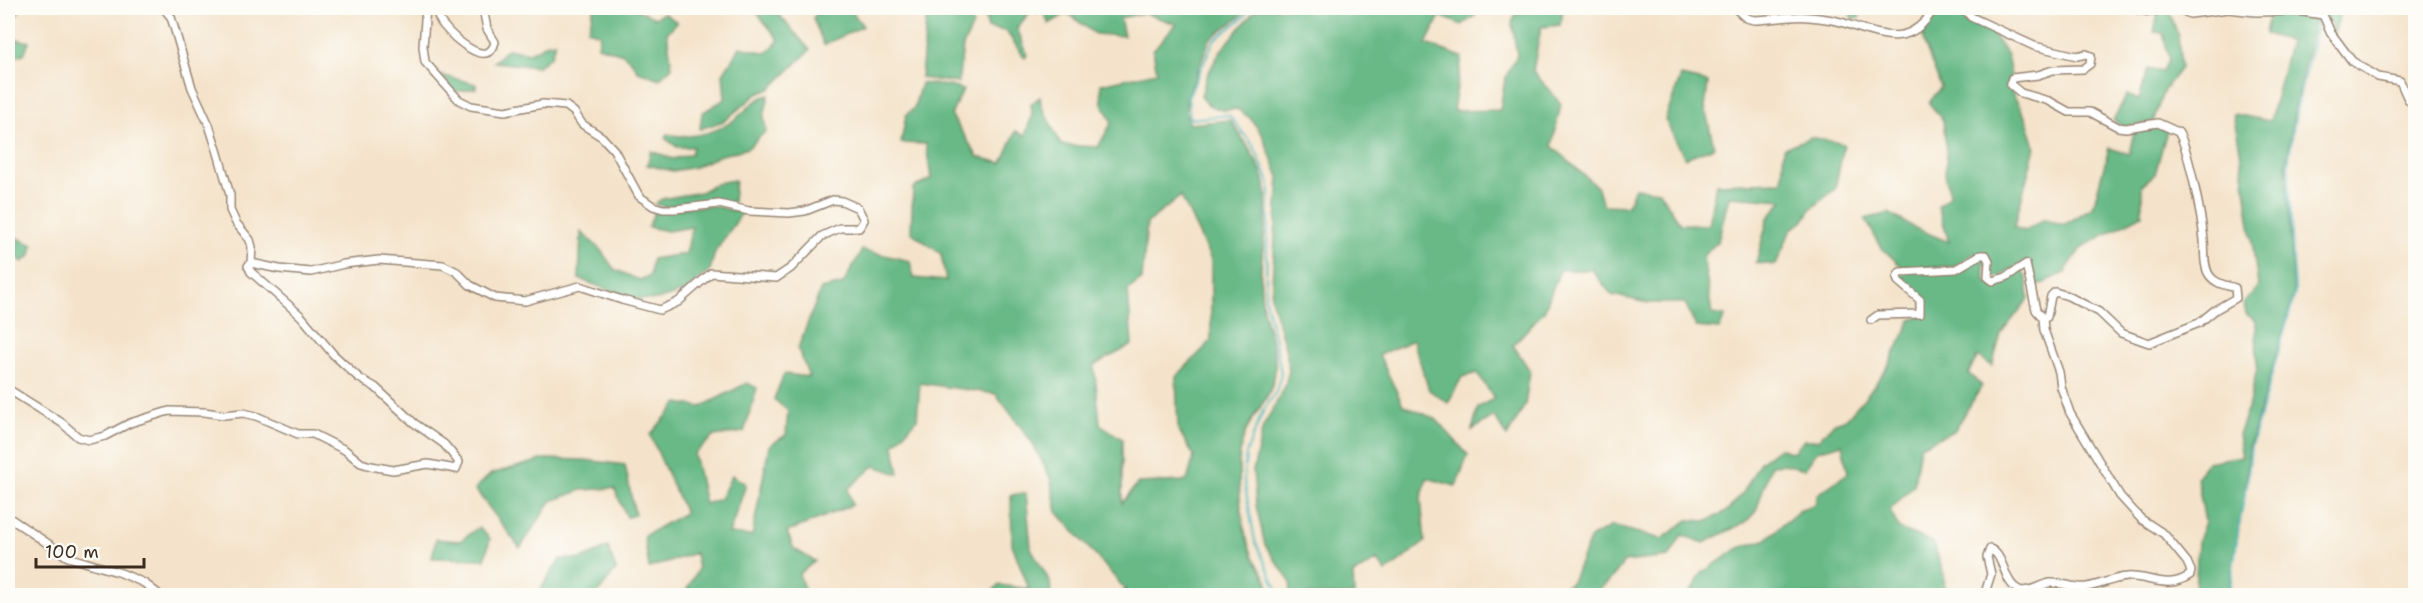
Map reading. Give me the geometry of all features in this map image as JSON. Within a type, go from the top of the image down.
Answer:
[{"type":"street","points":[[251,263],[311,272],[344,264],[379,260],[443,265],[457,272],[470,285],[495,298],[525,301],[580,286],[660,310],[678,302],[711,273],[776,278],[791,267],[822,236],[840,228],[862,226],[864,220],[858,208],[833,200],[806,211],[782,213],[749,212],[719,204],[675,209],[653,206],[639,196],[614,150],[602,137],[582,124],[574,112],[566,106],[543,104],[506,111],[471,106],[459,100],[425,62],[423,46],[426,8]]},
{"type":"street","points":[[435,8],[447,30],[470,49],[480,53],[489,51],[494,47],[495,42],[488,29],[483,8]]},
{"type":"street","points":[[1735,8],[1746,18],[1754,20],[1807,17],[1896,36],[1919,29],[1934,8]]},
{"type":"street","points":[[1965,8],[1971,17],[2034,46],[2077,56],[2086,54],[2091,56],[2090,64],[2083,69],[2054,69],[2038,75],[2012,78],[2010,84],[2021,93],[2049,101],[2069,112],[2090,112],[2118,127],[2158,123],[2178,132],[2186,151],[2204,237],[2207,268],[2213,278],[2235,288],[2236,293],[2231,301],[2199,323],[2150,343],[2121,333],[2099,312],[2055,292],[2051,296],[2047,317],[2043,318]]},
{"type":"street","points":[[2134,8],[2149,12],[2162,8]]},
{"type":"street","points":[[2176,8],[2190,14],[2228,9],[2297,10],[2323,15],[2331,33],[2352,61],[2378,78],[2400,81],[2415,108]]},
{"type":"street","points":[[8,388],[62,423],[78,437],[89,440],[105,436],[130,423],[169,411],[224,415],[243,413],[256,416],[298,434],[313,434],[345,450],[361,463],[371,466],[393,470],[428,464],[456,469],[459,462],[451,451],[402,414],[381,391],[359,378],[333,354],[301,316],[251,272],[248,266],[251,263],[250,240],[236,223],[231,210],[230,195],[209,125],[192,88],[171,17],[166,11]]},
{"type":"street","points":[[1871,320],[1878,315],[1920,314],[1920,300],[1898,281],[1897,277],[1900,272],[1956,269],[1980,255],[1986,255],[1989,261],[1989,277],[1993,281],[2006,277],[2026,264],[2036,310],[2043,318],[2044,330],[2070,413],[2120,496],[2141,519],[2164,534],[2187,562],[2191,571],[2190,575],[2184,579],[2166,582],[2157,583],[2128,576],[2088,587],[2070,587],[2052,583],[2023,590],[2016,587],[1996,553],[1990,549],[1987,557],[1991,574],[1983,596]]},
{"type":"street","points":[[8,518],[68,557],[122,573],[144,583],[161,596]]},
{"type":"green space","points":[[8,8],[21,8],[9,27],[12,38],[29,42],[24,54],[8,59]]},
{"type":"green space","points":[[594,8],[637,8],[655,18],[663,13],[677,22],[667,33],[672,67],[659,79],[638,71],[623,54],[598,46],[600,34],[588,30]]},
{"type":"green space","points":[[753,8],[773,8],[810,50],[770,89],[757,94],[724,121],[700,129],[702,113],[725,99],[723,74],[740,47],[767,53],[779,40]]},
{"type":"green space","points":[[822,8],[849,8],[863,26],[824,45],[813,18]]},
{"type":"green space","points":[[924,8],[965,8],[973,25],[963,46],[958,83],[921,78],[926,21]]},
{"type":"green space","points":[[1246,8],[1242,15],[1210,39],[1187,98],[1186,111],[1189,124],[1230,120],[1256,160],[1265,184],[1266,213],[1261,287],[1264,312],[1274,352],[1275,372],[1270,392],[1244,436],[1239,469],[1240,502],[1245,534],[1252,554],[1266,579],[1268,595],[1118,595],[1126,590],[1057,512],[1050,477],[1032,442],[996,394],[920,383],[917,419],[894,445],[899,474],[874,466],[848,489],[852,505],[787,532],[794,549],[815,561],[799,574],[806,595],[684,595],[698,569],[695,553],[649,568],[644,536],[685,513],[650,435],[678,403],[701,407],[747,383],[757,388],[744,432],[714,436],[694,454],[705,504],[720,499],[732,475],[746,484],[729,534],[752,536],[769,446],[786,435],[788,411],[774,399],[784,374],[809,377],[798,348],[821,289],[843,284],[862,250],[910,261],[914,278],[946,281],[941,254],[911,232],[913,188],[931,179],[926,144],[901,143],[906,115],[914,108],[921,83],[950,86],[963,90],[951,115],[978,157],[1002,163],[1016,131],[1025,136],[1032,115],[1031,104],[1040,97],[1041,104],[1061,145],[1098,147],[1112,122],[1102,103],[1101,84],[1157,72],[1153,50],[1176,24],[1144,13],[1120,18],[1124,36],[1095,34],[1067,13],[1049,24],[1043,10],[1039,10],[1038,13],[1031,11],[1017,28],[1027,54],[1025,58],[1006,31],[988,28],[983,9]],"holes":[[[1181,196],[1211,260],[1211,341],[1176,377],[1178,429],[1194,456],[1187,481],[1138,483],[1122,503],[1122,439],[1100,424],[1094,365],[1132,345],[1128,290],[1142,279],[1147,223]]]},
{"type":"green space","points":[[1257,8],[1477,8],[1476,15],[1462,25],[1440,16],[1426,44],[1462,57],[1453,111],[1500,110],[1505,79],[1517,55],[1512,23],[1518,8],[1563,8],[1560,25],[1541,27],[1533,71],[1561,104],[1552,146],[1598,188],[1603,205],[1627,206],[1635,188],[1659,191],[1680,224],[1708,225],[1716,184],[1782,182],[1784,148],[1811,137],[1844,144],[1835,189],[1811,209],[1803,222],[1791,229],[1776,265],[1756,263],[1768,218],[1783,200],[1729,196],[1718,241],[1703,256],[1712,314],[1725,316],[1719,329],[1696,327],[1685,303],[1648,303],[1612,295],[1592,270],[1560,270],[1544,311],[1513,345],[1530,371],[1525,405],[1507,437],[1494,416],[1472,430],[1478,408],[1494,398],[1477,373],[1462,377],[1448,403],[1429,390],[1413,340],[1379,355],[1403,405],[1436,419],[1468,455],[1456,486],[1427,478],[1421,499],[1425,542],[1386,572],[1377,560],[1353,574],[1354,595],[1289,595],[1291,583],[1265,545],[1256,505],[1253,471],[1263,427],[1284,389],[1289,371],[1285,347],[1271,298],[1279,177],[1262,134],[1250,118],[1237,109],[1223,110],[1209,106],[1201,96],[1206,78],[1219,53]]},
{"type":"green space","points":[[1827,8],[1872,8],[1872,13],[1860,13],[1859,18],[1852,19],[1849,11]]},
{"type":"green space","points":[[1937,8],[1962,8],[1987,26],[2007,55],[2011,76],[2008,85],[2027,120],[2035,147],[2014,227],[2025,231],[2044,219],[2064,225],[2093,207],[2109,148],[2129,154],[2134,132],[2153,127],[2167,130],[2155,174],[2142,185],[2142,215],[2082,247],[2064,273],[2036,287],[2030,262],[2025,261],[1997,278],[1991,275],[1982,253],[1973,254],[1955,267],[1902,267],[1882,248],[1865,219],[1889,213],[1915,228],[1949,242],[1938,206],[1950,196],[1945,174],[1947,154],[1943,120],[1929,103],[1941,87],[1924,43],[1922,30]]},
{"type":"green space","points":[[2168,8],[2178,35],[2181,68],[2164,90],[2153,122],[2124,127],[2113,120],[2127,95],[2139,100],[2148,69],[2162,72],[2169,59],[2163,33],[2154,32],[2158,13]]},
{"type":"green space","points":[[2273,8],[2343,8],[2334,33],[2324,16],[2318,12]]},
{"type":"green space","points":[[2269,14],[2316,15],[2295,106],[2286,166],[2294,295],[2249,447],[2246,485],[2228,595],[2195,596],[2198,541],[2205,522],[2197,478],[2207,462],[2242,456],[2238,435],[2248,408],[2257,369],[2256,321],[2246,314],[2244,303],[2258,286],[2240,149],[2233,114],[2270,121],[2290,41],[2265,34]]},
{"type":"green space","points":[[548,43],[555,43],[551,56],[537,67],[494,62],[507,49],[530,53]]},
{"type":"green space","points":[[441,75],[476,84],[476,88],[454,92]]},
{"type":"green space","points":[[1681,76],[1708,82],[1705,108],[1714,147],[1685,158],[1665,120]]},
{"type":"green space","points":[[769,95],[764,116],[766,131],[748,148],[718,156],[695,167],[673,171],[647,165],[651,151],[673,159],[691,154],[693,147],[677,147],[665,138],[667,134],[691,136],[716,130],[736,118],[753,103]]},
{"type":"green space","points":[[735,180],[733,202],[707,202],[673,207],[655,204],[662,199],[701,192],[717,183]]},
{"type":"green space","points":[[715,206],[742,213],[715,252],[710,270],[685,291],[657,300],[633,299],[579,279],[581,232],[600,249],[614,269],[639,280],[650,276],[652,259],[686,254],[692,227],[668,231],[648,227],[656,209]]},
{"type":"green space","points":[[8,234],[33,245],[31,255],[23,262],[8,252]]},
{"type":"green space","points":[[1978,258],[1983,259],[1986,282],[1995,284],[2022,270],[2027,280],[2029,298],[2001,334],[1992,366],[1978,356],[1968,373],[1982,386],[1954,431],[1920,446],[1914,485],[1890,510],[1899,529],[1933,542],[1944,575],[1945,595],[1689,595],[1702,573],[1739,548],[1765,540],[1799,511],[1815,504],[1818,494],[1848,473],[1842,444],[1817,451],[1805,469],[1784,464],[1771,465],[1756,511],[1746,522],[1704,543],[1682,535],[1669,557],[1624,562],[1607,583],[1592,593],[1549,596],[1572,582],[1591,537],[1612,526],[1662,539],[1688,520],[1708,521],[1728,510],[1743,493],[1760,462],[1779,448],[1793,453],[1804,440],[1818,440],[1833,424],[1846,419],[1888,366],[1911,320],[1922,316],[1924,309],[1922,297],[1905,283],[1901,276],[1913,270],[1958,272]]},
{"type":"green space","points":[[545,459],[585,460],[625,465],[635,515],[627,517],[614,488],[582,490],[551,501],[520,548],[475,489],[491,474]]},
{"type":"green space","points":[[1026,493],[1031,548],[1050,582],[1051,595],[988,595],[999,585],[1029,589],[1012,544],[1011,495]]},
{"type":"green space","points":[[479,527],[490,539],[485,559],[432,558],[436,539],[460,541]]},
{"type":"green space","points":[[608,547],[616,570],[596,595],[537,595],[560,559],[582,559]]},
{"type":"waterway","points":[[1248,8],[1245,16],[1214,40],[1188,97],[1190,119],[1229,115],[1254,147],[1270,185],[1265,298],[1281,374],[1276,392],[1263,411],[1246,453],[1244,480],[1255,541],[1278,591],[1276,596]]},
{"type":"waterway","points":[[2229,596],[2251,446],[2295,294],[2288,164],[2297,106],[2321,8]]}]
